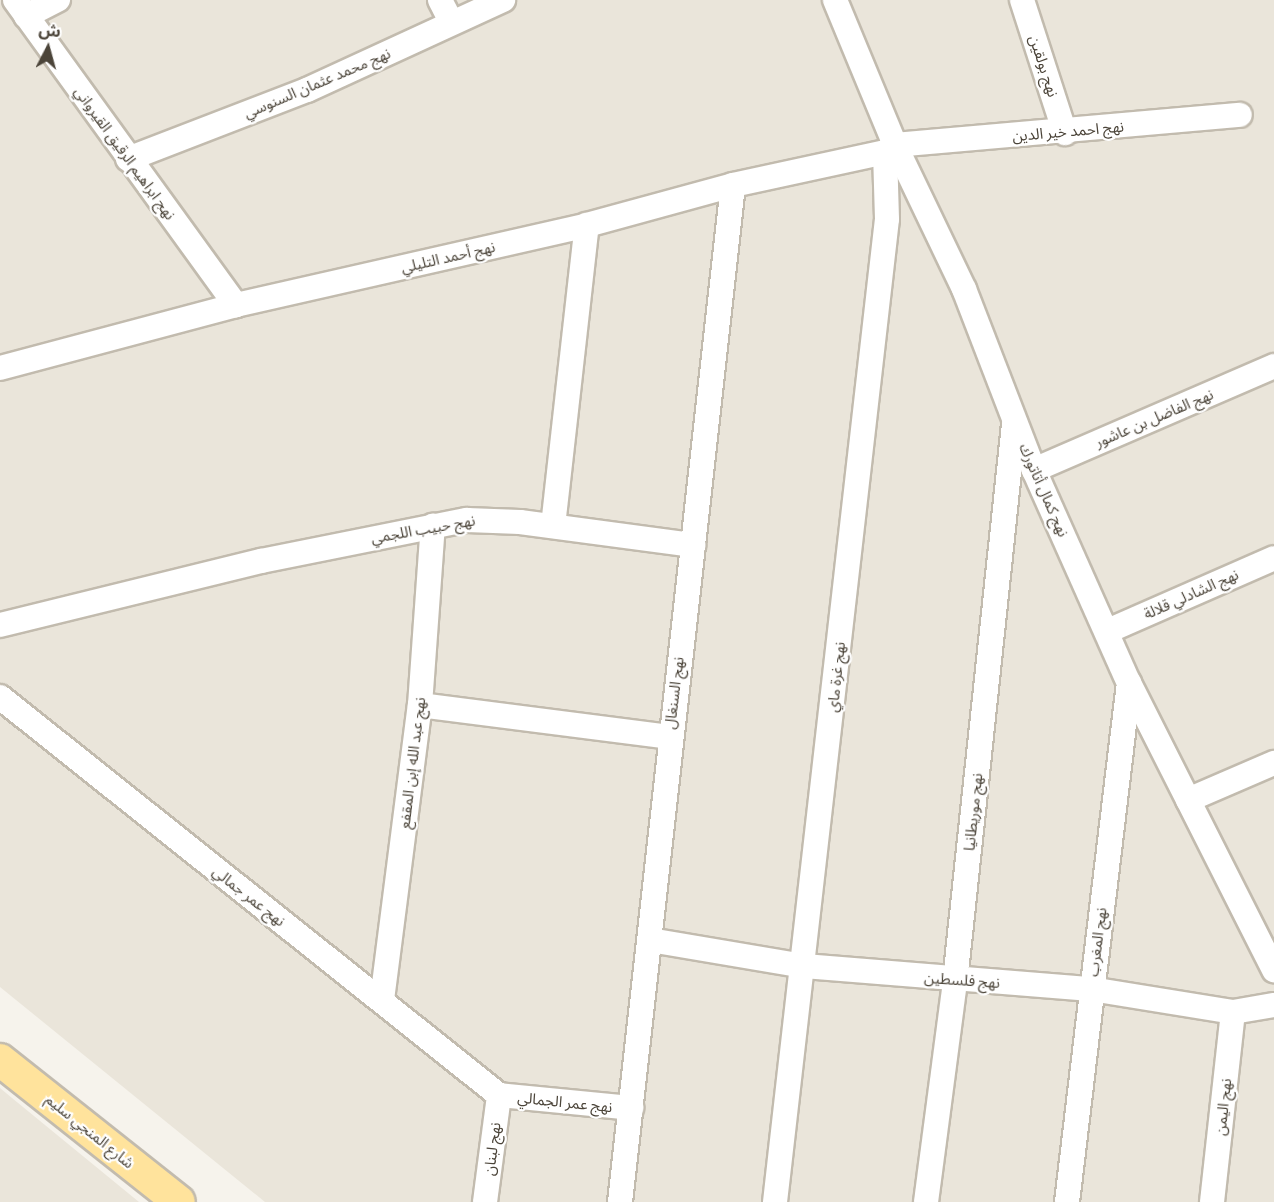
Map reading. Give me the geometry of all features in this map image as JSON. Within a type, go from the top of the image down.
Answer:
[{"type":"main road","name":"شارع المنجي سليم","points":[[0,1060],[179,1202]]},
{"type":"street","points":[[21,8],[58,0]]},
{"type":"street","points":[[440,0],[451,22]]},
{"type":"street","name":"نهج محمد عثمان السنوسي","points":[[128,159],[307,90],[503,0]]},
{"type":"street","name":"نهج كمال أتاتورك","points":[[835,0],[890,148],[964,289],[1034,470],[1108,631],[1129,683],[1274,970]]},
{"type":"street","name":"نهج بولقين","points":[[1022,0],[1065,133]]},
{"type":"street","name":"نهج ابراهيم الرقيق القيرواني","points":[[21,8],[128,159],[236,305]]},
{"type":"street","name":"نهج احمد خير الدين","points":[[890,148],[1240,115]]},
{"type":"street","name":"نهج أحمد التليلي","points":[[0,368],[236,305],[587,225],[733,185],[890,148]]},
{"type":"street","name":"نهج غرة ماي","points":[[775,1202],[804,966],[887,219],[890,148]]},
{"type":"street","name":"نهج السنغال","points":[[620,1202],[650,940],[669,737],[733,185]]},
{"type":"street","points":[[553,526],[587,225]]},
{"type":"street","name":"نهج الفاضل بن عاشور","points":[[1034,470],[1274,366]]},
{"type":"street","name":"نهج موريطانيا","points":[[926,1202],[955,981],[1014,422]]},
{"type":"street","name":"نهج حبيب اللجمي","points":[[0,625],[261,561],[433,525],[493,519],[693,545]]},
{"type":"street","name":"نهج عبد الله إبن المقفع","points":[[382,1000],[420,705],[433,525]]},
{"type":"street","name":"نهج الشادلي قلالة","points":[[1108,631],[1274,558]]},
{"type":"street","name":"نهج المغرب","points":[[1067,1202],[1129,683]]},
{"type":"street","name":"نهج عمر جمالي","points":[[0,697],[499,1095]]},
{"type":"street","points":[[420,705],[669,737]]},
{"type":"street","points":[[1188,800],[1274,763]]},
{"type":"street","name":"نهج فلسطين","points":[[650,940],[804,966],[955,981],[1092,989],[1233,1012],[1274,1005]]},
{"type":"street","name":"نهج اليمن","points":[[1212,1202],[1233,1012]]},
{"type":"street","name":"نهج عمر الجمالي","points":[[499,1095],[631,1108]]},
{"type":"street","name":"نهج لبنان","points":[[485,1202],[499,1095]]},
{"type":"shaded area","points":[[0,0],[1274,0],[1274,1202],[265,1202],[0,987]]},
{"type":"shaded area","points":[[0,1088],[12,1098],[139,1202],[0,1202]]}]
